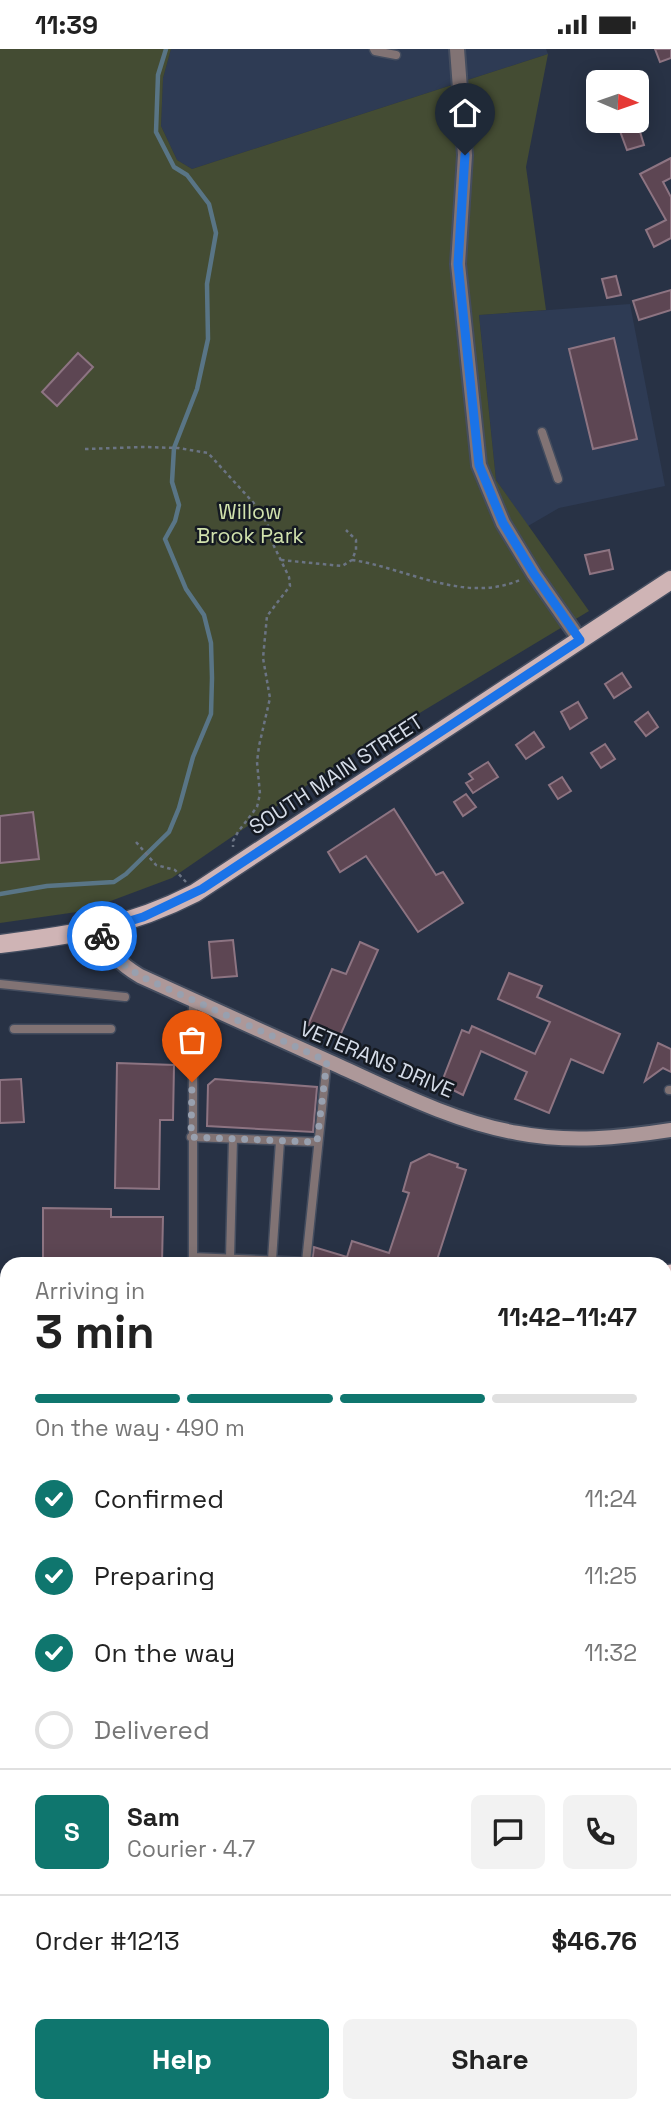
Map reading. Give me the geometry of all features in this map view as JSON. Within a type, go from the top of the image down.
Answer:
[{"type":"main road","name":"SOUTH MAIN STREET","points":[[0,944],[100,930],[143,917],[202,889],[671,580]]},
{"type":"street","points":[[457,49],[465,155],[458,264],[479,465],[503,523],[534,574],[580,640]]},
{"type":"street","name":"VETERANS DRIVE","points":[[100,930],[115,958],[126,967],[327,1061],[473,1122],[519,1134],[595,1139],[671,1130]]},
{"type":"lane","points":[[374,49],[396,55]]},
{"type":"lane","points":[[542,432],[558,479]]},
{"type":"lane","points":[[0,984],[125,997]]},
{"type":"lane","points":[[192,1000],[193,1257]]},
{"type":"lane","points":[[14,1029],[111,1029]]},
{"type":"lane","points":[[306,1257],[327,1061]]},
{"type":"lane","points":[[191,1137],[317,1142]]},
{"type":"lane","points":[[230,1257],[233,1139]]},
{"type":"lane","points":[[272,1257],[280,1141]]},
{"type":"path","points":[[85,449],[178,448],[208,453],[260,510],[289,577],[290,586],[267,615],[264,635],[264,670],[270,698],[258,754],[260,794],[257,807],[238,832],[233,847]]},
{"type":"path","points":[[281,560],[342,566],[352,560],[356,550],[356,540],[346,530]]},
{"type":"path","points":[[352,560],[381,565],[401,574],[472,588],[502,585],[534,574]]},
{"type":"path","points":[[136,842],[154,863],[175,870],[186,883]]},
{"type":"shaded area","points":[[171,49],[546,49],[548,54],[192,169],[177,160],[161,126],[163,78]]},
{"type":"shaded area","points":[[630,304],[665,486],[559,508],[528,526],[496,480],[479,315]]},
{"type":"green space","name":"Willow Brook Park","points":[[0,49],[171,49],[163,78],[161,126],[177,160],[192,169],[548,54],[526,167],[546,310],[479,315],[496,480],[589,611],[360,749],[172,878],[84,911],[0,923]]},
{"type":"building","points":[[655,49],[671,49],[671,58],[660,62]]},
{"type":"building","points":[[621,133],[640,133],[644,145],[627,150]]},
{"type":"building","points":[[671,158],[671,178],[663,182],[671,197],[671,238],[654,247],[646,230],[666,220],[640,174]]},
{"type":"building","points":[[616,276],[621,295],[607,298],[602,279]]},
{"type":"building","points":[[671,290],[671,310],[639,320],[633,301]]},
{"type":"building","points":[[614,338],[637,439],[593,449],[569,349]]},
{"type":"building","points":[[78,353],[93,367],[57,406],[42,392]]},
{"type":"building","points":[[609,550],[613,569],[590,574],[585,555]]},
{"type":"building","points":[[622,673],[631,687],[614,698],[605,684]]},
{"type":"building","points":[[578,702],[587,718],[570,729],[561,712]]},
{"type":"building","points":[[648,712],[658,727],[646,736],[635,722]]},
{"type":"building","points":[[534,732],[544,747],[526,759],[516,745]]},
{"type":"building","points":[[605,744],[615,759],[601,768],[591,753]]},
{"type":"building","points":[[488,762],[498,777],[473,793],[466,783],[473,779],[469,774]]},
{"type":"building","points":[[562,777],[571,791],[558,799],[549,785]]},
{"type":"building","points":[[466,794],[476,807],[463,816],[454,802]]},
{"type":"building","points":[[394,809],[436,875],[443,872],[463,903],[418,932],[366,856],[340,872],[328,852]]},
{"type":"building","points":[[33,812],[39,859],[0,863],[0,816]]},
{"type":"building","points":[[233,940],[237,976],[212,978],[209,942]]},
{"type":"building","points":[[360,942],[378,950],[339,1038],[308,1025],[332,969],[346,974]]},
{"type":"building","points":[[509,973],[542,986],[537,997],[620,1034],[603,1073],[571,1059],[549,1113],[515,1099],[527,1072],[481,1051],[463,1095],[441,1084],[462,1030],[469,1033],[472,1026],[535,1054],[550,1022],[498,999]]},
{"type":"building","points":[[658,1043],[671,1049],[671,1072],[663,1068],[645,1081]]},
{"type":"building","points":[[117,1063],[174,1065],[173,1120],[160,1120],[159,1189],[115,1188]]},
{"type":"building","points":[[21,1079],[24,1122],[0,1123],[0,1080]]},
{"type":"building","points":[[215,1079],[317,1087],[313,1132],[207,1126],[208,1085]]},
{"type":"building","points":[[429,1154],[458,1164],[457,1167],[466,1170],[438,1257],[347,1257],[352,1241],[389,1253],[409,1193],[403,1191],[411,1163]]},
{"type":"building","points":[[43,1208],[111,1209],[111,1217],[163,1217],[162,1257],[43,1257]]},
{"type":"building","points":[[314,1247],[347,1257],[313,1257]]},
{"type":"waterway","points":[[0,894],[47,886],[114,882],[126,874],[169,832],[179,808],[193,757],[211,714],[211,643],[204,615],[186,589],[165,539],[175,521],[179,505],[172,482],[174,448],[197,389],[208,339],[207,284],[216,233],[209,204],[187,175],[174,167],[156,132],[158,75],[166,49]]},
{"type":"way so far","points":[[102,936],[115,958],[140,976],[327,1061],[317,1142],[191,1137],[192,1082]]},
{"type":"route","points":[[102,936],[100,930],[143,917],[211,884],[580,640],[534,574],[503,523],[479,465],[458,264],[465,155]]}]
